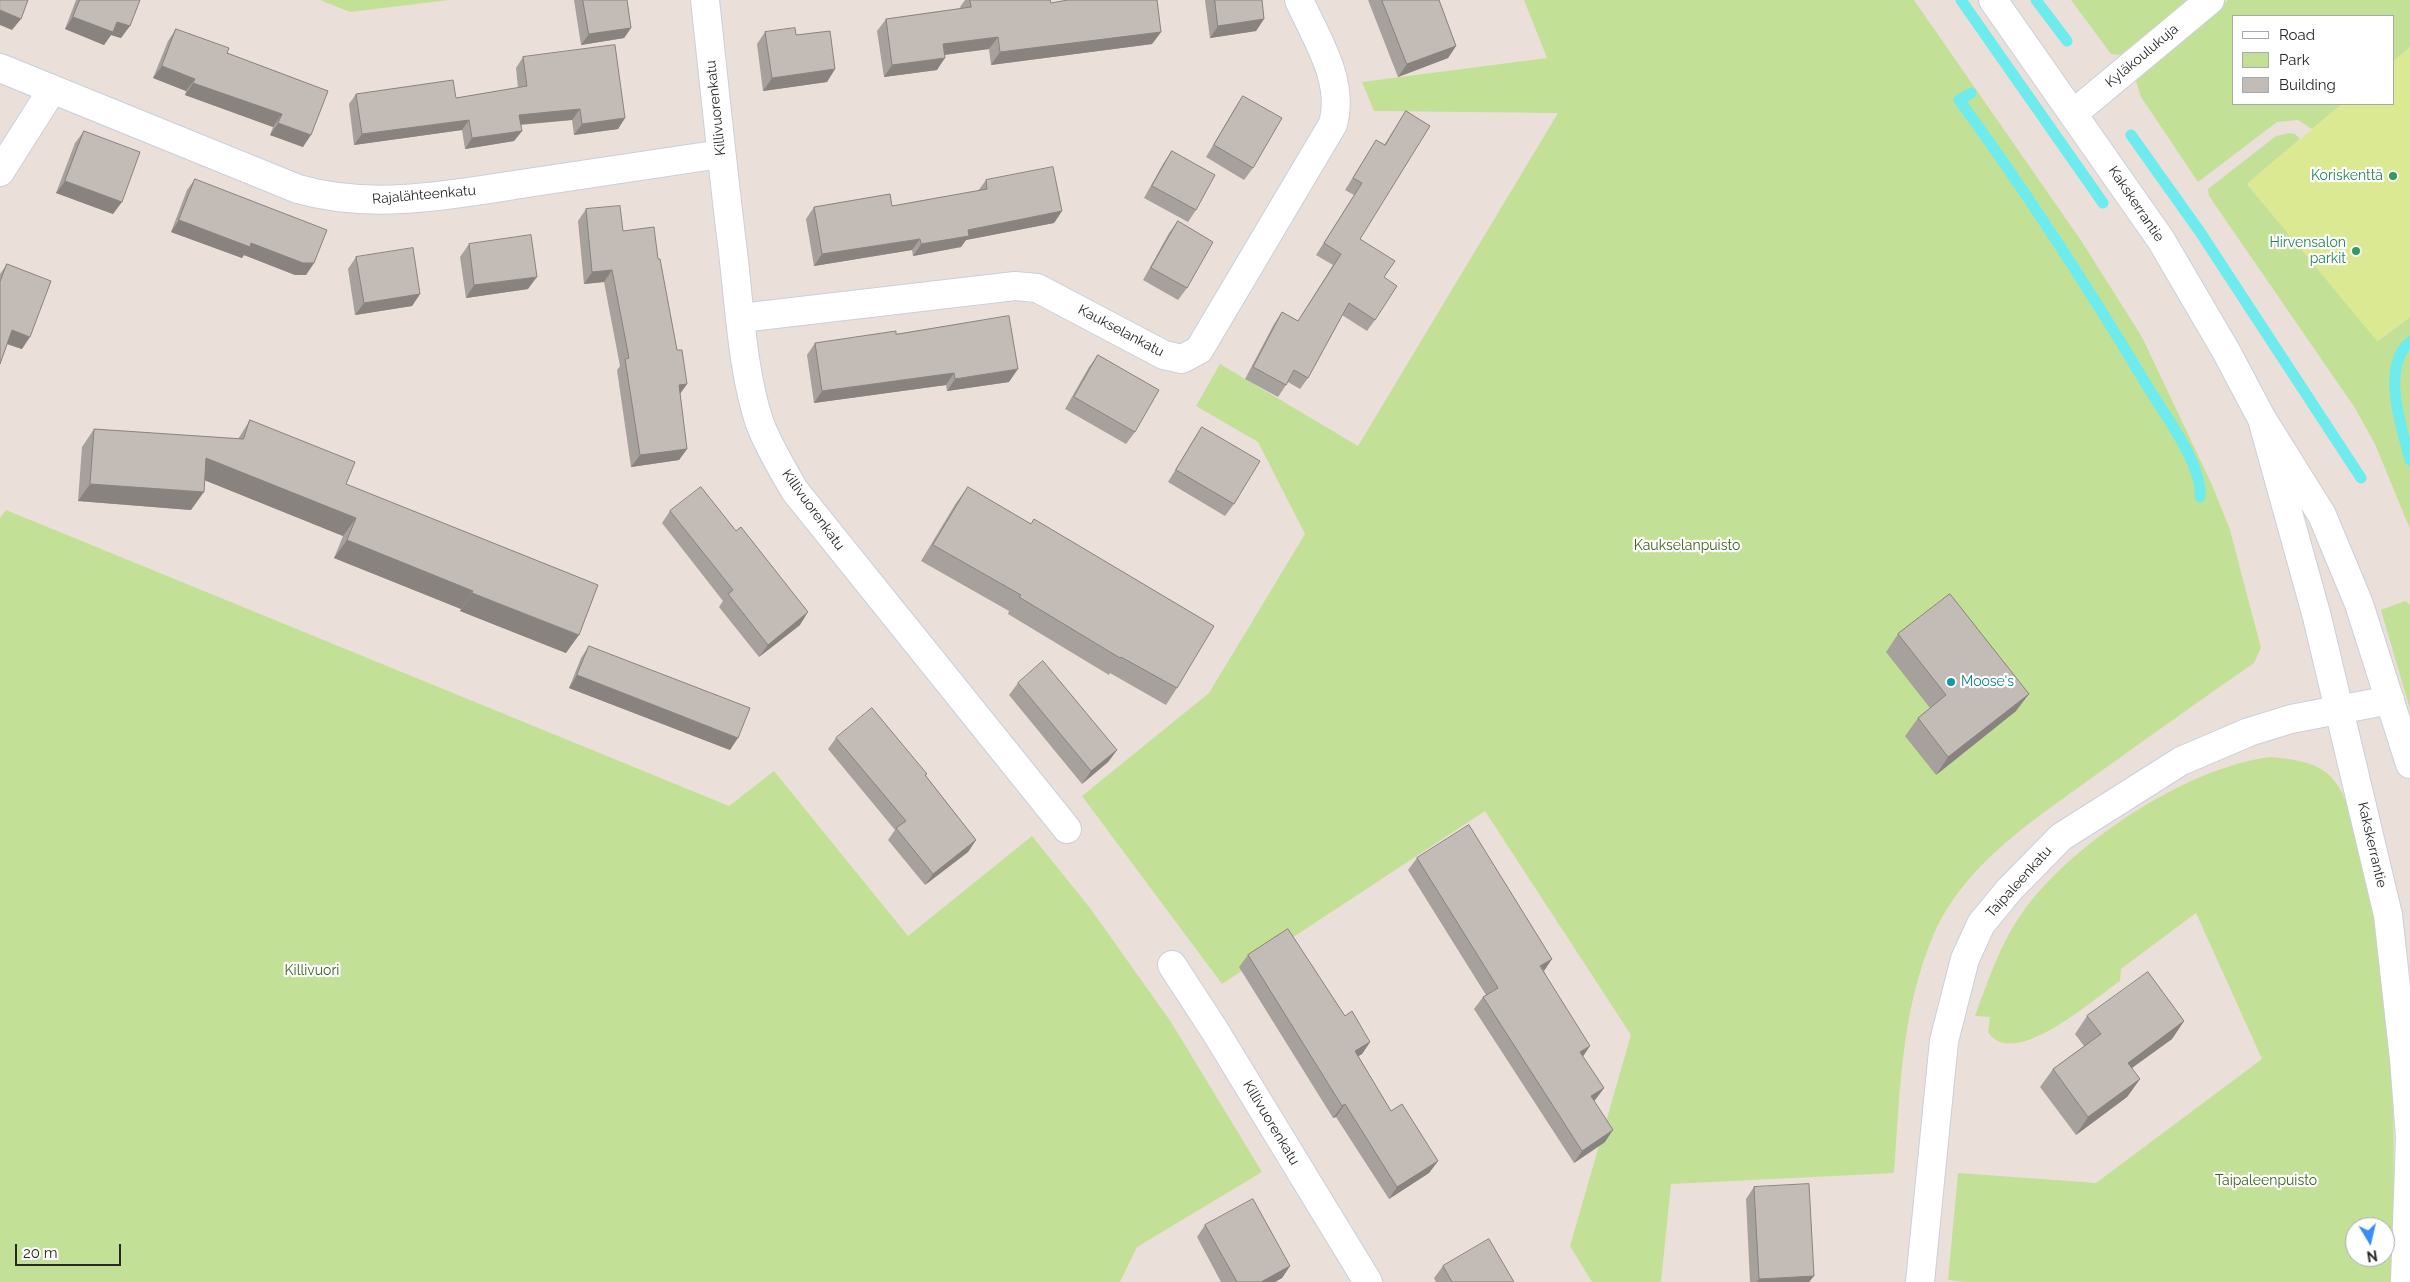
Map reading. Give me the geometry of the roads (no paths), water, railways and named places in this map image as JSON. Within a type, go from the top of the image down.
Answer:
[{"type":"street","name":"Killivuorenkatu","points":[[705,0],[741,318],[750,384],[760,423],[776,459],[795,491],[1067,829]]},
{"type":"street","name":"Kaukselankatu","points":[[741,318],[1023,287],[1037,288],[1052,294],[1164,355],[1182,359],[1199,350],[1333,124],[1337,108],[1334,80],[1299,0]]},
{"type":"street","name":"Kakskerrantie","points":[[1993,0],[2074,113],[2160,240],[2226,351],[2262,419],[2322,515],[2359,604],[2410,764]]},
{"type":"street","name":"Kyläkoulukuja","points":[[2074,113],[2210,0]]},
{"type":"street","name":"Rajalähteenkatu","points":[[0,68],[298,189],[325,197],[386,201],[508,186],[721,154]]},
{"type":"street","points":[[0,172],[52,90]]},
{"type":"street","name":"Kakskerrantie","points":[[2262,419],[2317,617],[2389,924],[2410,1137],[2405,1282]]},
{"type":"street","name":"Taipaleenkatu","points":[[1920,1282],[1944,1041],[1965,959],[1981,924],[2008,890],[2061,836],[2152,777],[2197,753],[2249,732],[2291,719],[2390,700]]},
{"type":"street","name":"Killivuorenkatu","points":[[1172,965],[1220,1039],[1368,1282]]},
{"type":"waterway","points":[[1961,0],[2103,203]]},
{"type":"waterway","points":[[2036,0],[2067,41]]},
{"type":"waterway","points":[[1971,93],[1959,100],[2008,168],[2054,238],[2179,436],[2195,468],[2200,497]]},
{"type":"waterway","points":[[2131,135],[2200,232],[2361,478]]},
{"type":"waterway","points":[[2410,342],[2401,353],[2396,366],[2395,382],[2399,415],[2410,460]]},
{"type":"place","name":"Koriskenttä","points":[[2393,176]]},
{"type":"place","name":"Hirvensalon parkit","points":[[2356,251]]},
{"type":"place","name":"Moose's","points":[[1951,682]]},
{"type":"park label","name":"Kaukselanpuisto","points":[[1687,546]]},
{"type":"park label","name":"Killivuori","points":[[312,971]]},
{"type":"park label","name":"Taipaleenpuisto","points":[[2266,1181]]}]
